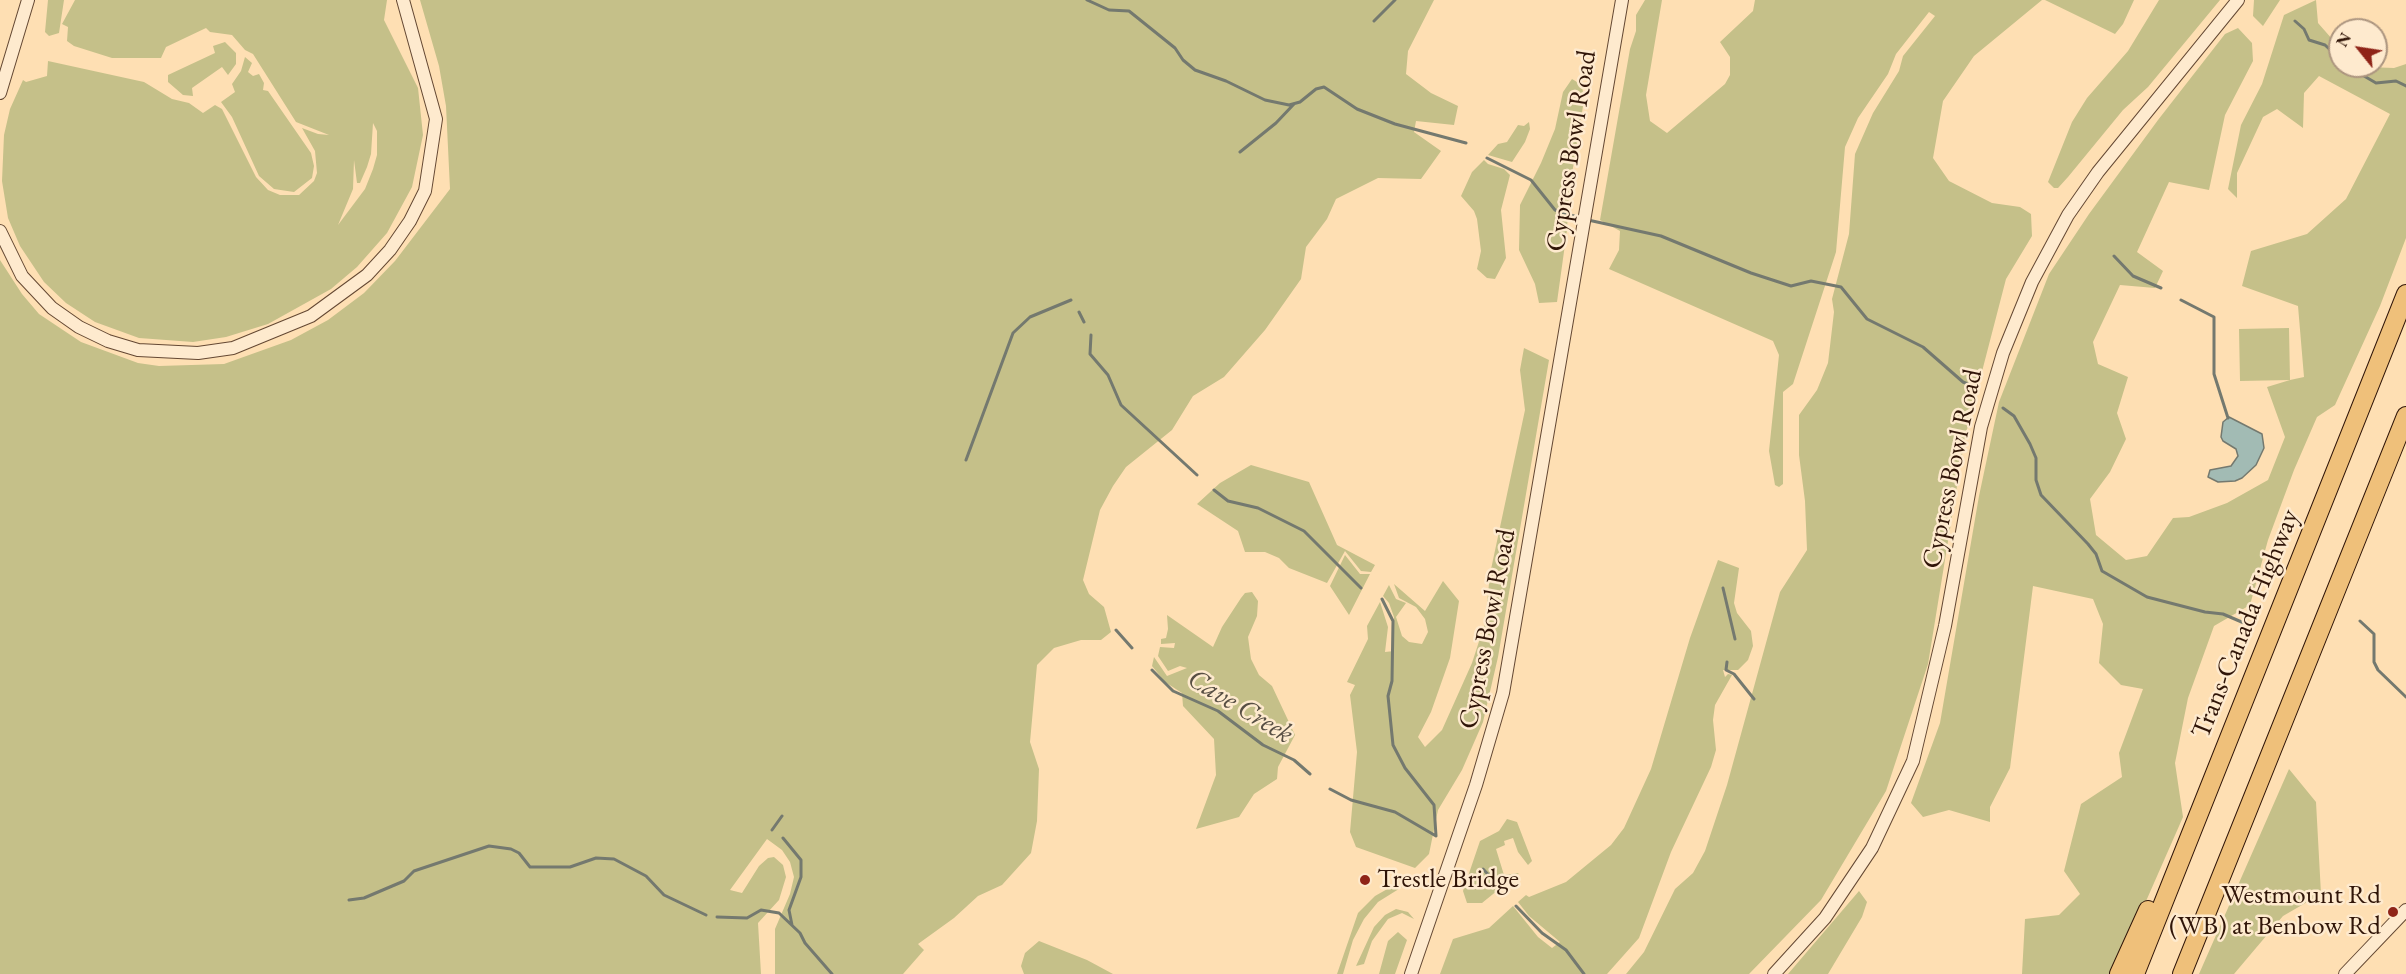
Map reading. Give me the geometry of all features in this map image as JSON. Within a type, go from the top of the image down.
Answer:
[{"type":"highway","name":"Trans-Canada Highway","points":[[2135,974],[2406,294]]},
{"type":"highway","points":[[2182,974],[2406,416]]},
{"type":"highway","points":[[2119,974],[2151,904],[2203,804]]},
{"type":"street","points":[[0,93],[28,0]]},
{"type":"street","points":[[0,231],[22,276],[52,308],[79,327],[108,341],[138,350],[198,353],[233,348],[311,316],[367,274],[390,250],[410,221],[426,190],[436,119],[403,0]]},
{"type":"street","name":"Cypress Bowl Road","points":[[1412,974],[1476,785],[1503,693],[1622,0]]},
{"type":"street","name":"Cypress Bowl Road","points":[[1774,974],[1825,918],[1851,882],[1888,819],[1913,761],[1942,644],[1981,427],[2003,353],[2032,282],[2068,215],[2098,172],[2238,0]]},
{"type":"street","points":[[2345,974],[2406,910]]},
{"type":"shaded area","points":[[48,0],[64,0],[59,33],[49,36],[45,32]]},
{"type":"shaded area","points":[[75,0],[387,0],[384,20],[418,88],[423,135],[412,187],[387,233],[357,267],[331,289],[268,324],[226,337],[193,342],[139,338],[95,322],[66,303],[44,282],[20,246],[8,218],[2,181],[4,135],[10,109],[23,80],[26,82],[47,76],[48,61],[144,82],[172,99],[189,103],[203,113],[215,105],[222,109],[256,177],[268,190],[280,195],[299,195],[314,181],[317,173],[315,151],[302,128],[329,135],[296,122],[253,54],[245,50],[232,35],[210,32],[206,28],[166,47],[161,58],[112,58],[74,46],[67,41],[68,27],[62,24]],"holes":[[[373,123],[377,131],[377,155],[365,189],[338,225],[353,189],[354,160],[357,183],[360,183],[371,154]]]},
{"type":"shaded area","points":[[420,0],[1434,0],[1408,51],[1406,74],[1431,93],[1458,106],[1454,125],[1416,121],[1414,132],[1441,151],[1421,179],[1378,178],[1336,199],[1327,219],[1306,247],[1301,279],[1265,330],[1224,377],[1193,396],[1172,430],[1126,467],[1113,486],[1100,510],[1083,580],[1089,594],[1104,607],[1111,632],[1101,640],[1081,640],[1054,648],[1037,665],[1030,742],[1039,769],[1037,821],[1031,853],[1002,885],[978,896],[954,918],[918,944],[924,950],[903,974],[775,974],[775,929],[790,894],[794,877],[790,862],[782,850],[767,839],[730,890],[742,893],[759,866],[768,858],[774,857],[783,865],[786,877],[779,900],[758,923],[761,974],[0,974],[0,260],[22,294],[39,314],[81,342],[138,363],[159,366],[224,364],[291,340],[328,320],[364,293],[395,261],[450,189],[446,106],[439,66]]},
{"type":"shaded area","points":[[1645,0],[1662,0],[1646,95],[1650,121],[1667,133],[1725,84],[1730,75],[1730,57],[1720,42],[1753,11],[1755,0],[2042,0],[1974,56],[1943,101],[1933,158],[1949,181],[1992,203],[2020,207],[2031,214],[2032,236],[2006,279],[1965,437],[1928,664],[1886,791],[1821,900],[1749,974],[1626,974],[1644,952],[1675,889],[1693,873],[1705,851],[1727,785],[1780,592],[1807,550],[1805,501],[1799,455],[1799,415],[1817,390],[1828,363],[1834,312],[1832,299],[1849,234],[1855,154],[1873,113],[1899,71],[1903,56],[1935,16],[1929,12],[1896,54],[1888,74],[1858,118],[1845,147],[1836,252],[1793,384],[1783,392],[1783,484],[1779,487],[1775,485],[1769,451],[1779,355],[1773,341],[1609,269],[1619,250],[1620,231],[1600,220],[1630,49],[1636,31],[1636,15]]},
{"type":"shaded area","points":[[2045,0],[2134,0],[2123,24],[2115,34]]},
{"type":"shaded area","points":[[2159,0],[2220,0],[2148,87],[2123,110],[2058,188],[2054,188],[2048,182],[2072,122],[2087,98],[2128,51]]},
{"type":"shaded area","points":[[2254,0],[2280,0],[2263,26],[2253,16]]},
{"type":"shaded area","points":[[2316,0],[2318,23],[2328,34],[2328,78],[2388,78],[2388,68],[2406,64],[2406,238],[2380,306],[2335,405],[2317,417],[2294,470],[2268,540],[2250,605],[2214,626],[2188,698],[2175,763],[2183,817],[2114,974],[2022,974],[2025,919],[2059,915],[2080,894],[2064,871],[2081,804],[2122,777],[2119,753],[2143,689],[2121,685],[2099,663],[2103,624],[2093,599],[2033,586],[2010,768],[1990,807],[1990,822],[1949,810],[1923,817],[1911,803],[1940,723],[1979,496],[1999,402],[2049,274],[2089,214],[2158,120],[2225,34],[2238,28],[2252,43],[2253,61],[2225,115],[2209,190],[2169,182],[2137,252],[2163,271],[2155,288],[2120,285],[2093,342],[2098,364],[2128,377],[2117,413],[2126,439],[2110,472],[2090,499],[2096,535],[2126,560],[2147,556],[2173,518],[2189,517],[2227,503],[2268,480],[2285,437],[2267,387],[2304,377],[2298,306],[2242,286],[2251,251],[2307,234],[2346,199],[2390,114],[2319,76],[2304,93],[2303,128],[2277,109],[2263,117],[2237,173],[2237,198],[2228,189],[2241,125],[2262,84],[2284,15]]},
{"type":"shaded area","points":[[225,42],[236,53],[236,64],[228,75],[222,67],[192,88],[193,96],[183,95],[168,82],[168,75],[215,53],[213,46]]},
{"type":"shaded area","points":[[245,57],[252,63],[248,72],[253,76],[259,74],[264,83],[263,90],[268,91],[311,153],[314,166],[312,178],[294,192],[274,189],[259,176],[232,117],[221,102],[235,92],[232,84],[241,71]]},
{"type":"shaded area","points":[[1572,79],[1582,85],[1584,100],[1569,192],[1567,230],[1557,302],[1539,303],[1535,284],[1519,250],[1520,205],[1541,163],[1555,129],[1563,92]]},
{"type":"shaded area","points":[[1529,122],[1530,129],[1525,142],[1512,162],[1488,155],[1498,144],[1507,142],[1518,125],[1524,126]]},
{"type":"shaded area","points":[[1484,160],[1488,164],[1504,169],[1510,175],[1501,210],[1506,258],[1495,279],[1487,278],[1477,269],[1481,251],[1477,219],[1474,211],[1461,196],[1472,172]]},
{"type":"shaded area","points":[[2289,328],[2290,380],[2240,381],[2239,329]]},
{"type":"shaded area","points":[[1524,348],[1549,360],[1498,657],[1483,722],[1462,770],[1438,810],[1429,854],[1415,868],[1356,847],[1350,832],[1357,752],[1350,695],[1355,685],[1347,682],[1368,639],[1367,626],[1380,602],[1388,627],[1385,652],[1394,651],[1394,617],[1389,603],[1383,596],[1389,585],[1396,599],[1406,603],[1396,617],[1402,636],[1409,642],[1422,644],[1428,632],[1425,619],[1416,607],[1399,598],[1394,584],[1425,611],[1443,581],[1459,601],[1450,658],[1431,712],[1418,737],[1425,747],[1442,730],[1472,663],[1485,623],[1490,574],[1525,410],[1520,370]]},
{"type":"shaded area","points":[[1251,465],[1309,482],[1337,545],[1375,565],[1371,572],[1361,571],[1345,551],[1327,583],[1289,568],[1279,558],[1265,552],[1245,552],[1238,531],[1197,504],[1220,483]]},
{"type":"shaded area","points":[[1345,555],[1360,574],[1370,574],[1349,615],[1330,586]]},
{"type":"shaded area","points":[[1718,560],[1739,568],[1734,603],[1737,613],[1751,631],[1753,646],[1748,660],[1738,670],[1723,670],[1725,677],[1728,674],[1732,675],[1715,705],[1713,720],[1716,750],[1711,767],[1671,852],[1639,938],[1607,974],[1440,974],[1453,939],[1489,928],[1513,906],[1538,937],[1552,948],[1560,942],[1529,916],[1518,902],[1526,895],[1529,897],[1566,882],[1611,845],[1624,828],[1651,769],[1690,638]]},
{"type":"shaded area","points":[[1252,592],[1258,601],[1257,616],[1248,637],[1251,659],[1259,675],[1272,686],[1295,735],[1278,767],[1277,779],[1254,794],[1239,817],[1196,829],[1216,775],[1214,739],[1183,706],[1182,693],[1165,682],[1152,666],[1154,657],[1167,676],[1187,668],[1180,666],[1168,671],[1158,656],[1160,647],[1174,648],[1175,643],[1161,644],[1161,639],[1166,638],[1168,629],[1167,615],[1213,647],[1222,627],[1241,598],[1245,593]]},
{"type":"shaded area","points":[[2289,769],[2316,802],[2321,894],[2283,916],[2234,974],[2199,974]]},
{"type":"shaded area","points":[[1507,819],[1517,822],[1532,861],[1528,865],[1518,852],[1513,838],[1504,841],[1505,845],[1496,849],[1504,875],[1519,873],[1482,903],[1467,903],[1463,891],[1480,841],[1499,831]]},
{"type":"shaded area","points":[[1398,883],[1402,887],[1378,902],[1364,919],[1353,940],[1343,974],[1337,974],[1358,913],[1375,896]]},
{"type":"shaded area","points":[[1859,891],[1867,902],[1862,917],[1828,974],[1788,974]]},
{"type":"shaded area","points":[[1396,909],[1408,912],[1414,919],[1402,913],[1388,919],[1372,941],[1364,964],[1356,966],[1374,927],[1385,915]]},
{"type":"shaded area","points":[[1398,932],[1407,940],[1395,974],[1379,974],[1388,941]]},
{"type":"shaded area","points":[[1039,941],[1087,960],[1113,974],[1024,974],[1021,966],[1025,953]]},
{"type":"water","points":[[2229,417],[2262,434],[2264,448],[2256,465],[2242,478],[2235,481],[2218,482],[2208,477],[2210,470],[2231,466],[2238,456],[2236,449],[2223,441],[2221,437],[2223,422]]},
{"type":"waterway","points":[[1087,0],[1109,10],[1129,11],[1175,48],[1183,60],[1195,70],[1226,81],[1265,100],[1289,105],[1300,102],[1316,89],[1324,87],[1357,109],[1395,124],[1466,143]]},
{"type":"waterway","points":[[1374,21],[1395,0]]},
{"type":"waterway","points":[[2295,21],[2304,29],[2309,40],[2328,48]]},
{"type":"waterway","points":[[2367,78],[2376,83],[2396,81],[2406,86]]},
{"type":"waterway","points":[[1240,152],[1276,123],[1294,104]]},
{"type":"waterway","points":[[1487,158],[1531,180],[1555,210],[1577,217]]},
{"type":"waterway","points":[[1588,220],[1661,236],[1751,273],[1791,286],[1811,281],[1841,287],[1867,319],[1923,347],[1963,382],[1975,387]]},
{"type":"waterway","points":[[2114,256],[2133,276],[2161,288]]},
{"type":"waterway","points":[[966,460],[1013,333],[1030,317],[1071,300]]},
{"type":"waterway","points":[[2181,300],[2214,317],[2214,374],[2228,418]]},
{"type":"waterway","points":[[1079,312],[1084,322]]},
{"type":"waterway","points":[[1091,335],[1090,354],[1108,375],[1121,405],[1197,475]]},
{"type":"waterway","points":[[2003,408],[2014,416],[2030,444],[2036,458],[2036,480],[2041,495],[2088,544],[2096,554],[2102,571],[2147,597],[2205,612],[2223,614],[2244,623]]},
{"type":"waterway","points":[[1214,490],[1228,501],[1258,508],[1304,531],[1361,588]]},
{"type":"waterway","points":[[1723,588],[1735,639]]},
{"type":"waterway","points":[[1330,789],[1351,800],[1395,812],[1436,836],[1434,805],[1405,768],[1393,745],[1388,696],[1392,681],[1393,621],[1382,599]]},
{"type":"waterway","points":[[2360,621],[2374,634],[2374,662],[2378,670],[2406,697]]},
{"type":"waterway","name":"Cave Creek","points":[[1116,630],[1132,648]]},
{"type":"waterway","points":[[1727,662],[1726,670],[1734,674],[1754,699]]},
{"type":"waterway","name":"Cave Creek","points":[[1152,670],[1173,691],[1218,711],[1263,745],[1294,760],[1310,774]]},
{"type":"waterway","points":[[772,830],[782,816]]},
{"type":"waterway","points":[[783,838],[801,860],[801,877],[789,910],[792,925]]},
{"type":"waterway","points":[[349,900],[364,898],[404,881],[414,871],[489,846],[511,849],[519,853],[530,867],[570,867],[596,858],[614,859],[646,876],[664,895],[706,915]]},
{"type":"waterway","name":"Cave Creek","points":[[1483,869],[1500,887]]},
{"type":"waterway","name":"Cave Creek","points":[[1516,906],[1542,933],[1566,950],[1584,974]]},
{"type":"waterway","points":[[717,917],[747,918],[761,910],[779,913],[800,933],[805,943],[832,974]]},
{"type":"place","name":"Trestle Bridge","points":[[1365,880]]},
{"type":"place","name":"Westmount Rd (WB) at Benbow Rd","points":[[2393,912]]}]
